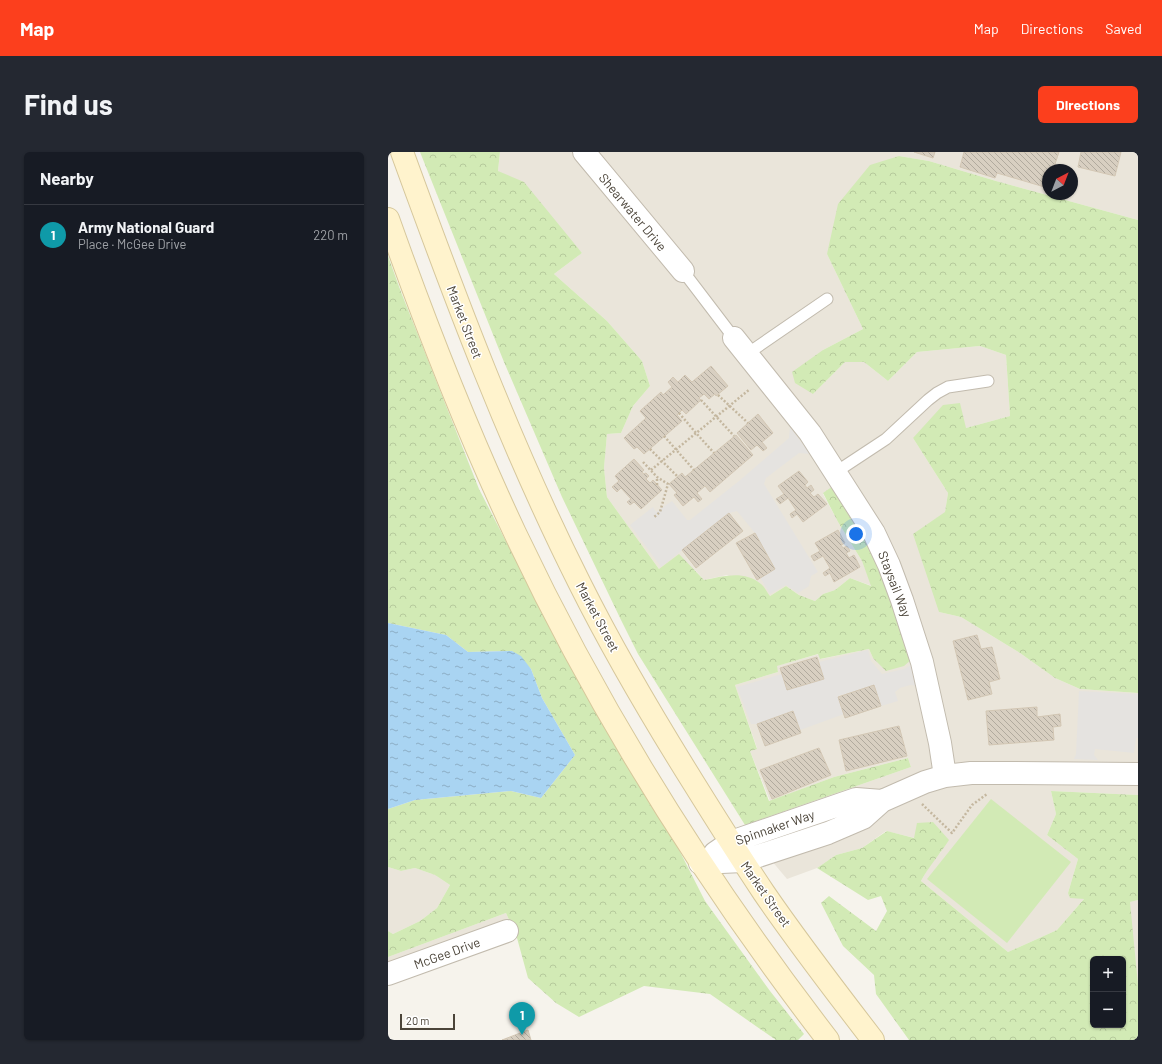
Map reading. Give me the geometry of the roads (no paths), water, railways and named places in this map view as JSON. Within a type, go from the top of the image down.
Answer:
[{"type":"main road","name":"Market Street","points":[[402,152],[450,284],[497,402],[576,577],[643,699],[743,861],[802,947],[873,1040]]},
{"type":"main road","points":[[388,219],[437,353],[488,474],[516,534],[608,711],[700,863],[749,935],[828,1040]]},
{"type":"street","name":"Shearwater Drive","points":[[584,152],[683,271]]},
{"type":"street","name":"Staysail Way","points":[[740,346],[810,433],[874,533],[889,564],[922,662],[940,743],[945,776]]},
{"type":"street","name":"Spinnaker Way","points":[[700,863],[743,861],[828,833],[863,818],[882,801],[925,782],[945,776],[971,773],[1010,772],[1138,774]]},
{"type":"street","name":"Spinnaker Way","points":[[700,863],[731,842],[856,798],[882,801]]},
{"type":"street","name":"McGee Drive","points":[[388,974],[507,932]]},
{"type":"lane","points":[[683,271],[740,346],[828,299]]},
{"type":"lane","points":[[836,472],[886,439],[937,393],[948,388],[988,381]]},
{"type":"water","points":[[388,623],[446,635],[468,652],[512,651],[521,656],[531,669],[542,698],[575,755],[541,798],[511,791],[415,800],[388,809]]},
{"type":"place","name":"Army National Guard","points":[[522,1035]]}]
